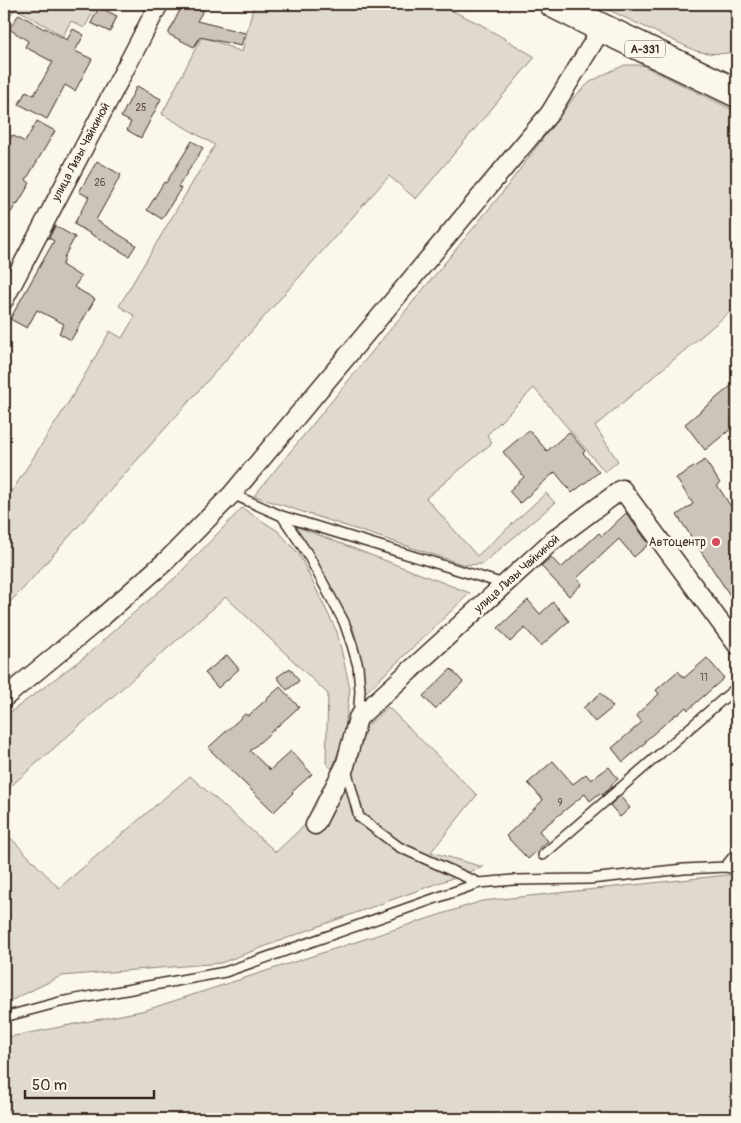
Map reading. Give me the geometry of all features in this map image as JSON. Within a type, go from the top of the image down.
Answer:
[{"type":"highway","name":"А-331","points":[[554,4],[737,93]]},
{"type":"street","name":"улица Лизы Чайкиной","points":[[4,300],[159,4]]},
{"type":"street","points":[[4,698],[101,618],[167,560],[232,494],[550,113],[602,28]]},
{"type":"street","name":"улица Лизы Чайкиной","points":[[358,718],[551,542],[622,489],[737,645]]},
{"type":"street","points":[[315,825],[344,766],[358,718]]},
{"type":"lane","points":[[232,494],[282,516],[504,584]]},
{"type":"lane","points":[[282,516],[307,553],[344,622],[358,666],[358,718]]},
{"type":"lane","points":[[543,855],[737,687]]},
{"type":"lane","points":[[344,766],[359,818],[399,847],[478,883]]},
{"type":"lane","points":[[725,867],[737,852]]},
{"type":"lane","points":[[4,1017],[60,1002],[225,972],[478,883],[514,880],[590,879],[684,869],[725,867],[737,869]]},
{"type":"shaded area","points":[[4,4],[98,4],[84,28],[71,21],[63,36],[15,8],[4,26]]},
{"type":"shaded area","points":[[254,4],[438,4],[480,24],[535,57],[416,199],[389,176],[4,608],[4,487],[12,491],[75,392],[110,331],[122,338],[135,316],[119,306],[215,145],[162,114],[202,36],[242,52]]},
{"type":"shaded area","points":[[596,4],[737,4],[737,51],[716,54],[696,51]]},
{"type":"shaded area","points":[[625,65],[642,65],[737,112],[737,306],[595,426],[618,461],[605,472],[534,388],[487,435],[492,443],[426,498],[477,556],[546,493],[555,503],[482,564],[465,565],[254,496],[502,193],[574,97],[590,82]]},
{"type":"shaded area","points":[[242,508],[278,531],[299,554],[337,632],[350,688],[344,737],[332,769],[326,763],[328,694],[226,597],[4,792],[4,717],[87,655],[176,577]]},
{"type":"shaded area","points":[[295,526],[470,593],[365,693],[360,654],[353,628]]},
{"type":"shaded area","points":[[388,707],[477,795],[431,852],[483,867],[221,963],[61,976],[4,1004],[4,831],[59,888],[190,776],[276,852],[309,821],[318,829],[333,810],[353,766],[361,731]]},
{"type":"shaded area","points":[[737,874],[737,1119],[4,1119],[4,1038],[146,1010],[482,901]]},
{"type":"building","points":[[183,4],[207,4],[197,21],[245,33],[241,46],[200,37],[194,47],[168,34]]},
{"type":"building","points":[[99,7],[117,16],[110,32],[91,23]]},
{"type":"building","points":[[19,14],[67,40],[73,29],[84,35],[75,51],[92,59],[75,91],[65,85],[47,119],[19,104],[26,91],[34,95],[53,62],[25,47],[28,41],[9,29]]},
{"type":"building","points":[[137,86],[161,99],[141,138],[127,130],[131,122],[121,117]]},
{"type":"building","points":[[37,121],[55,131],[26,180],[30,183],[4,224],[4,150],[12,135],[25,142]]},
{"type":"building","points":[[192,141],[203,148],[178,187],[181,188],[162,219],[147,210]]},
{"type":"building","points":[[97,161],[121,175],[96,220],[136,245],[129,256],[74,224],[89,197],[79,192]]},
{"type":"building","points":[[55,226],[75,237],[63,259],[65,260],[62,265],[81,277],[74,287],[95,299],[71,340],[59,333],[64,324],[37,310],[27,328],[10,319],[54,241],[49,238]]},
{"type":"building","points":[[737,381],[737,424],[705,450],[685,424]]},
{"type":"building","points":[[529,430],[547,451],[569,432],[599,472],[572,493],[555,472],[520,503],[509,491],[524,477],[503,452]]},
{"type":"building","name":"Автоцентр","points":[[705,460],[720,483],[717,485],[737,516],[737,569],[732,572],[737,580],[737,606],[677,515],[693,504],[676,478]]},
{"type":"building","points":[[626,513],[649,544],[634,557],[619,539],[577,578],[582,584],[569,596],[541,566],[551,557],[561,568],[599,533],[602,536]]},
{"type":"building","points":[[528,600],[540,614],[553,602],[569,621],[541,646],[525,628],[510,642],[498,628]]},
{"type":"building","points":[[227,655],[239,669],[218,688],[205,673]]},
{"type":"building","points":[[707,658],[724,678],[688,710],[686,707],[676,714],[623,762],[612,748],[642,722],[636,715],[659,694],[656,690],[678,671],[684,678]]},
{"type":"building","points":[[290,668],[299,681],[287,690],[277,677]]},
{"type":"building","points":[[451,669],[463,682],[435,709],[423,696]]},
{"type":"building","points":[[280,687],[299,707],[250,751],[270,770],[291,751],[312,774],[274,812],[208,748],[245,714],[248,716]]},
{"type":"building","points":[[601,693],[613,707],[595,722],[583,708]]},
{"type":"building","points":[[553,761],[573,784],[586,774],[591,780],[609,767],[618,779],[602,795],[600,793],[590,801],[585,794],[539,831],[548,841],[528,859],[506,836],[543,800],[528,783]]},
{"type":"building","points":[[620,796],[630,808],[620,817],[610,805]]},
{"type":"place","name":"Автоцентр","points":[[716,542]]}]
